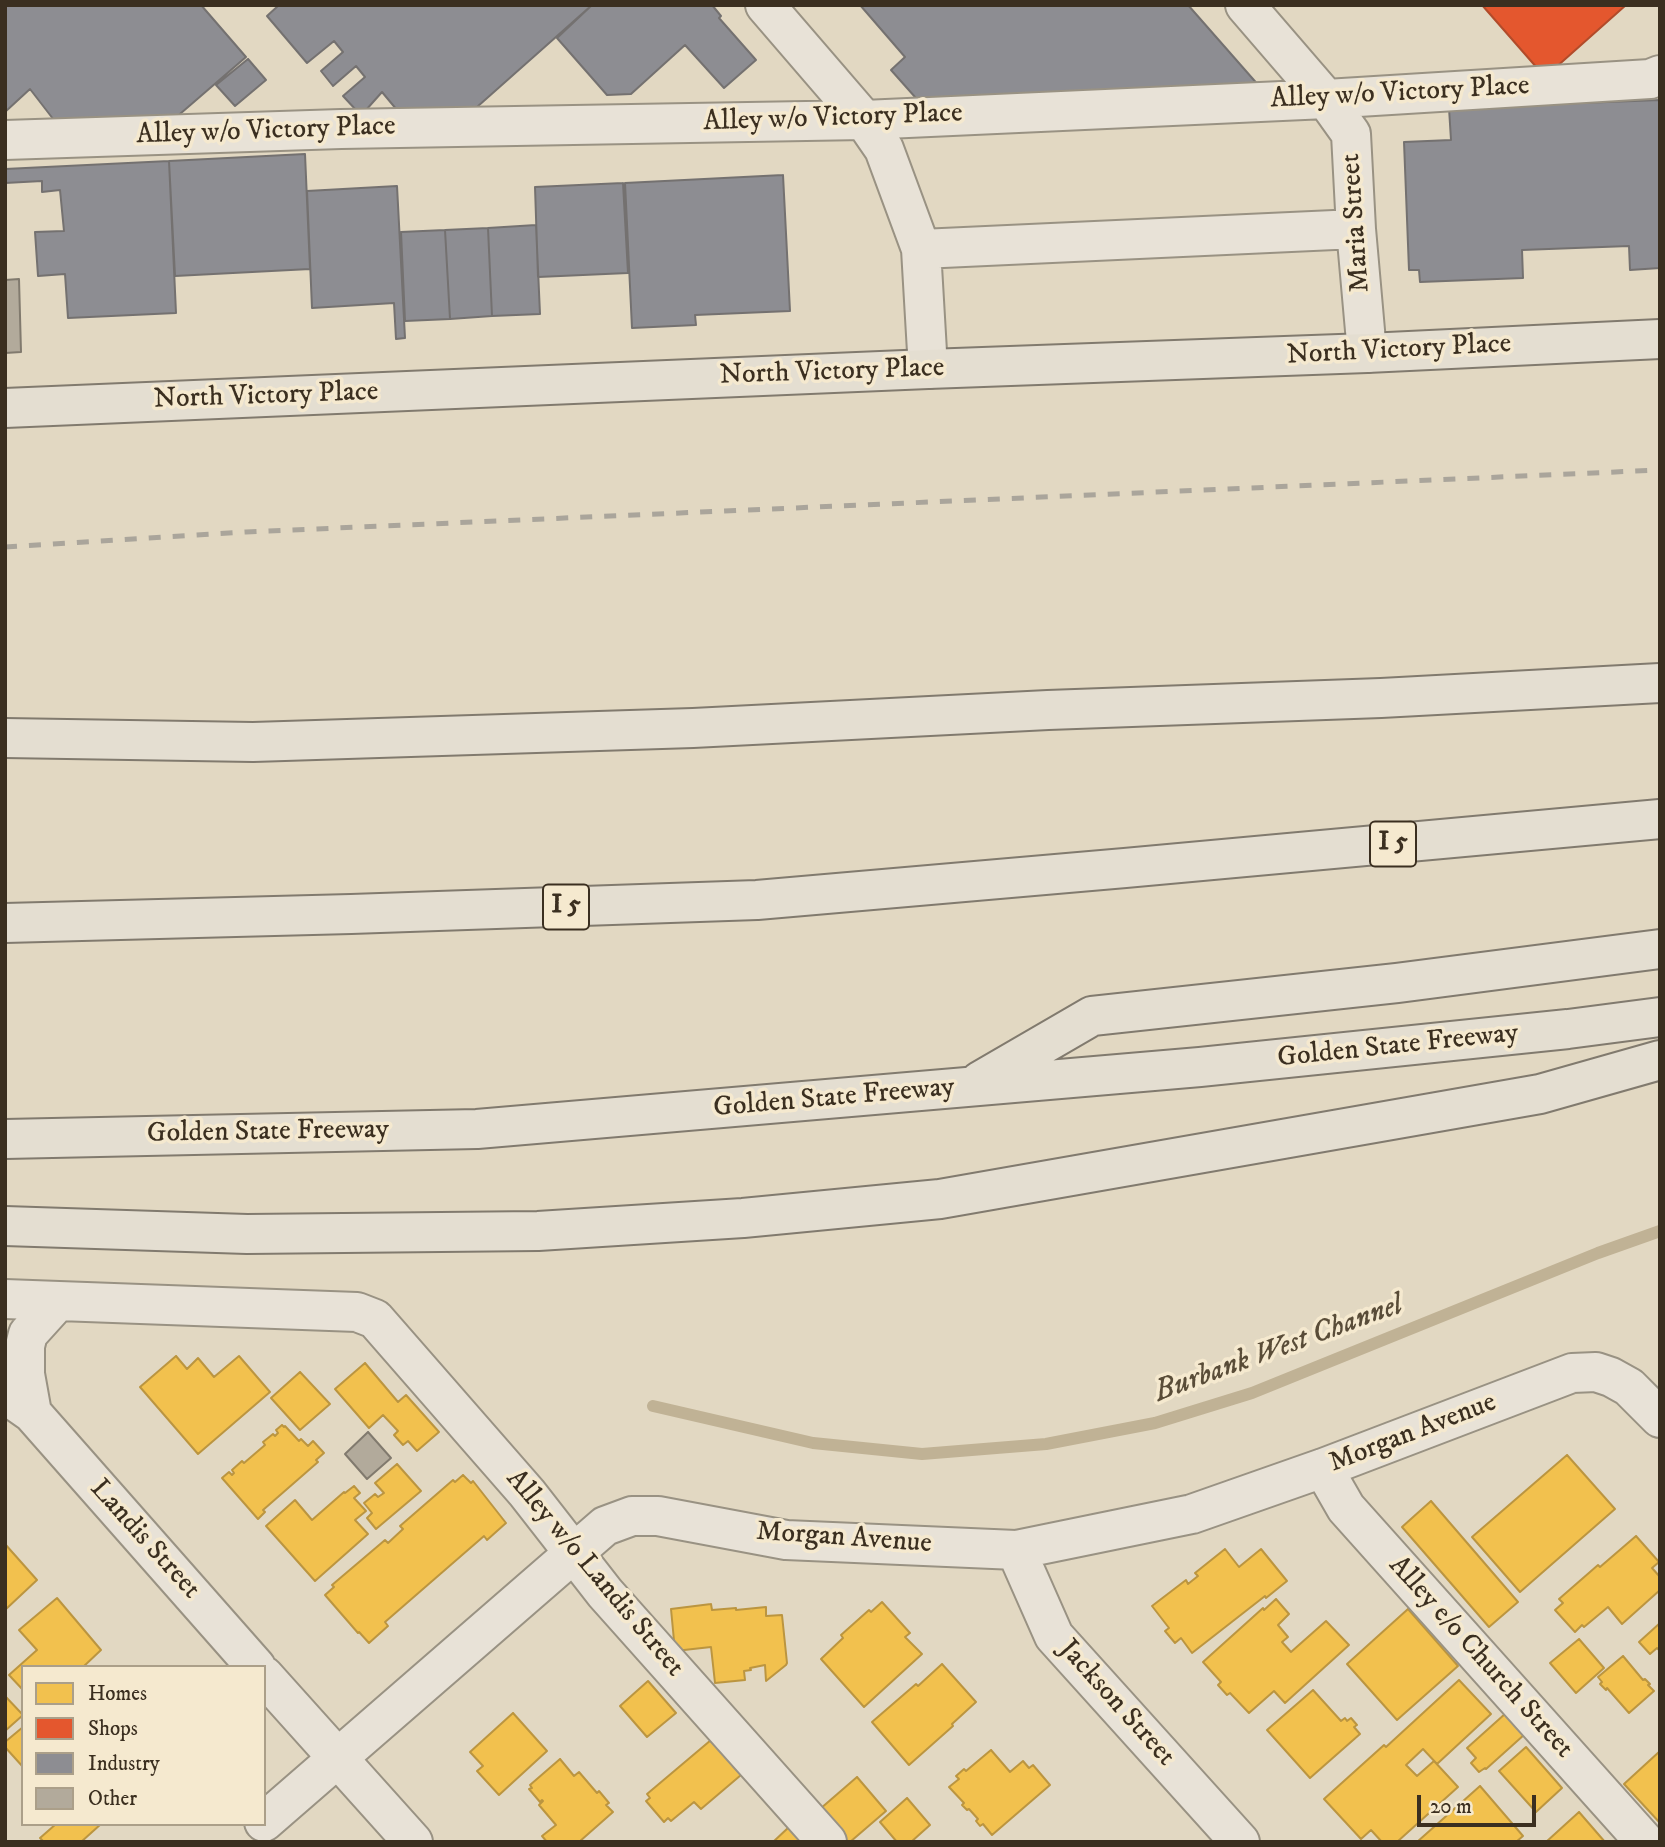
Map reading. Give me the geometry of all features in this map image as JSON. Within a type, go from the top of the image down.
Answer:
[{"type":"main road","name":"North Victory Place","points":[[5,408],[1660,339]]},
{"type":"main road","points":[[5,738],[253,742],[693,728],[1660,683]]},
{"type":"main road","name":"I 5","points":[[5,923],[757,900],[1660,819]]},
{"type":"main road","points":[[969,1087],[1092,1016],[1397,983],[1660,949]]},
{"type":"main road","name":"Golden State Freeway","points":[[5,1139],[477,1129],[1228,1065],[1568,1030],[1660,1017]]},
{"type":"main road","points":[[5,1226],[247,1234],[538,1231],[743,1218],[927,1200],[1540,1094],[1660,1060]]},
{"type":"street","points":[[765,5],[864,120],[884,149],[921,248],[928,369]]},
{"type":"street","name":"Maria Street","points":[[1245,5],[1326,99],[1351,134],[1367,353]]},
{"type":"street","name":"Alley w/o Victory Place","points":[[5,140],[341,129],[864,120],[1326,99],[1650,79],[1660,75]]},
{"type":"street","points":[[921,248],[1356,229]]},
{"type":"street","points":[[5,1299],[57,1302]]},
{"type":"street","name":"Alley w/o Landis Street","points":[[57,1302],[357,1311],[375,1319],[527,1493],[605,1593],[827,1842]]},
{"type":"street","name":"Landis Street","points":[[57,1302],[28,1334],[25,1374],[19,1404],[254,1665]]},
{"type":"street","name":"Morgan Avenue","points":[[266,1820],[605,1526],[632,1516],[658,1516],[786,1540],[1016,1550],[1192,1514],[1323,1468],[1572,1373],[1596,1372],[1611,1377],[1629,1387],[1660,1418]]},
{"type":"street","name":"Alley e/o Church Street","points":[[1323,1468],[1346,1508],[1645,1842]]},
{"type":"street","name":"Jackson Street","points":[[1016,1550],[1054,1636],[1240,1842]]},
{"type":"street","points":[[266,1678],[413,1842]]},
{"type":"street","name":"Morgan Avenue","points":[[241,1842],[260,1826]]},
{"type":"building: Homes","points":[[176,1356],[187,1369],[198,1358],[214,1377],[239,1356],[270,1392],[198,1454],[140,1387]]},
{"type":"building: Homes","points":[[365,1363],[398,1402],[406,1395],[439,1432],[417,1451],[408,1441],[403,1445],[394,1435],[398,1431],[383,1415],[369,1428],[335,1389]]},
{"type":"building: Homes","points":[[300,1372],[330,1404],[300,1430],[271,1398]]},
{"type":"building: Homes","points":[[282,1425],[308,1446],[313,1441],[324,1453],[316,1460],[318,1462],[263,1510],[265,1512],[258,1519],[222,1478],[229,1472],[232,1475],[232,1470],[265,1445],[263,1442],[273,1434],[275,1436],[278,1433],[276,1430]]},
{"type":"building: Homes","points":[[1567,1455],[1615,1509],[1520,1592],[1472,1537]]},
{"type":"building: Homes","points":[[397,1464],[421,1491],[376,1529],[367,1518],[372,1513],[364,1503],[375,1494],[378,1497],[384,1493],[375,1483]]},
{"type":"building: Homes","points":[[463,1475],[471,1483],[473,1481],[506,1523],[487,1540],[484,1536],[385,1622],[388,1626],[369,1643],[325,1595],[334,1587],[332,1585],[385,1540],[388,1543],[403,1529],[400,1526],[453,1480],[455,1482]]},
{"type":"building: Homes","points":[[354,1486],[360,1493],[354,1498],[366,1511],[355,1520],[368,1534],[315,1581],[266,1526],[295,1500],[312,1520]]},
{"type":"building: Homes","points":[[1431,1501],[1518,1602],[1489,1627],[1402,1527]]},
{"type":"building: Homes","points":[[1636,1536],[1659,1562],[1652,1568],[1660,1577],[1660,1590],[1622,1624],[1608,1607],[1575,1632],[1555,1610],[1563,1603],[1559,1599]]},
{"type":"building: Homes","points":[[5,1544],[37,1580],[5,1610]]},
{"type":"building: Homes","points":[[1225,1549],[1239,1567],[1261,1549],[1287,1581],[1192,1653],[1181,1638],[1175,1643],[1165,1631],[1169,1628],[1152,1606],[1186,1580],[1188,1584],[1198,1576],[1195,1573]]},
{"type":"building: Homes","points":[[57,1598],[101,1650],[85,1665],[21,1665],[21,1688],[9,1675],[37,1650],[19,1630]]},
{"type":"building: Homes","points":[[1276,1599],[1289,1614],[1278,1625],[1288,1637],[1282,1642],[1291,1652],[1326,1621],[1349,1645],[1285,1703],[1274,1691],[1249,1713],[1230,1693],[1227,1695],[1218,1685],[1221,1682],[1203,1662]]},
{"type":"building: Homes","points":[[882,1602],[910,1633],[905,1637],[922,1654],[864,1707],[821,1659],[843,1638],[841,1635]]},
{"type":"building: Homes","points":[[711,1604],[712,1610],[766,1607],[766,1616],[782,1615],[786,1665],[766,1681],[765,1665],[744,1671],[745,1680],[715,1683],[711,1647],[675,1651],[671,1609]]},
{"type":"building: Homes","points":[[1408,1609],[1458,1666],[1397,1720],[1347,1664]]},
{"type":"building: Homes","points":[[1660,1623],[1660,1651],[1657,1648],[1650,1654],[1639,1642]]},
{"type":"building: Homes","points":[[1579,1639],[1604,1668],[1576,1693],[1550,1663]]},
{"type":"building: Homes","points":[[1623,1656],[1654,1691],[1629,1713],[1607,1688],[1606,1690],[1600,1684],[1602,1682],[1598,1677]]},
{"type":"building: Homes","points":[[942,1664],[976,1702],[909,1765],[872,1722]]},
{"type":"building: Homes","points":[[1459,1680],[1491,1714],[1437,1764],[1423,1749],[1406,1765],[1417,1776],[1434,1761],[1458,1787],[1397,1842],[1382,1842],[1371,1830],[1361,1839],[1324,1799]]},
{"type":"building: Homes","points":[[648,1681],[676,1713],[647,1737],[620,1706]]},
{"type":"building: Homes","points":[[1313,1690],[1341,1721],[1351,1718],[1360,1734],[1310,1778],[1267,1730]]},
{"type":"building: Homes","points":[[5,1696],[21,1713],[21,1717],[5,1731]]},
{"type":"building: Homes","points":[[513,1713],[547,1751],[499,1795],[477,1771],[483,1766],[470,1752]]},
{"type":"building: Homes","points":[[1506,1713],[1525,1734],[1486,1769],[1479,1772],[1471,1763],[1476,1758],[1467,1748]]},
{"type":"building: Homes","points":[[21,1729],[21,1765],[5,1747],[5,1742]]},
{"type":"building: Homes","points":[[711,1740],[741,1775],[701,1809],[694,1802],[671,1821],[668,1818],[664,1822],[646,1801],[650,1798],[647,1794]]},
{"type":"building: Homes","points":[[1526,1747],[1562,1788],[1536,1812],[1499,1771]]},
{"type":"building: Homes","points":[[991,1750],[1010,1772],[1023,1761],[1029,1768],[1033,1765],[1050,1785],[992,1835],[983,1824],[980,1826],[976,1821],[978,1819],[962,1805],[964,1803],[949,1787],[959,1779],[956,1776]]},
{"type":"building: Homes","points":[[1660,1751],[1660,1823],[1624,1784]]},
{"type":"building: Homes","points":[[560,1759],[574,1776],[579,1772],[597,1793],[599,1791],[613,1812],[579,1842],[547,1842],[542,1836],[556,1825],[539,1805],[543,1801],[540,1802],[529,1789],[532,1788],[530,1785]]},
{"type":"building: Homes","points":[[857,1777],[886,1811],[848,1842],[820,1809]]},
{"type":"building: Homes","points":[[1480,1786],[1523,1836],[1516,1842],[1417,1842]]},
{"type":"building: Homes","points":[[907,1798],[930,1825],[911,1842],[897,1842],[880,1822]]},
{"type":"building: Homes","points":[[1579,1812],[1605,1842],[1546,1842]]},
{"type":"building: Homes","points":[[54,1826],[99,1826],[81,1842],[44,1842],[40,1838]]},
{"type":"building: Homes","points":[[789,1827],[802,1842],[773,1842]]},
{"type":"building: Shops","points":[[1482,5],[1626,5],[1545,77]]},
{"type":"building: Industry","points":[[5,5],[201,5],[246,57],[173,120],[57,124],[30,89],[5,112]]},
{"type":"building: Industry","points":[[279,5],[592,5],[477,107],[397,110],[382,92],[366,110],[356,110],[343,96],[365,77],[356,66],[333,86],[321,71],[343,52],[334,41],[307,63],[267,16]]},
{"type":"building: Industry","points":[[592,5],[712,5],[721,16],[719,18],[756,60],[724,88],[685,45],[631,94],[607,95],[557,38]]},
{"type":"building: Industry","points":[[860,5],[1188,5],[1260,87],[923,106],[891,70],[905,57]]},
{"type":"building: Industry","points":[[248,59],[266,80],[235,106],[216,85]]},
{"type":"building: Industry","points":[[1660,100],[1660,268],[1630,270],[1629,246],[1522,250],[1523,278],[1420,282],[1419,270],[1409,270],[1404,142],[1451,140],[1449,108]]},
{"type":"building: Industry","points":[[305,154],[310,269],[175,276],[169,161]]},
{"type":"building: Industry","points":[[169,161],[176,313],[68,318],[65,274],[38,276],[35,232],[64,231],[60,190],[42,192],[42,181],[5,183],[5,169]]},
{"type":"building: Industry","points":[[783,175],[790,311],[695,315],[696,325],[632,328],[625,183]]},
{"type":"building: Industry","points":[[623,183],[628,273],[538,277],[535,187]]},
{"type":"building: Industry","points":[[397,186],[405,338],[396,339],[394,303],[312,308],[307,191]]},
{"type":"building: Industry","points":[[536,225],[540,314],[492,316],[488,228]]},
{"type":"building: Industry","points":[[488,228],[492,316],[450,319],[445,230]]},
{"type":"building: Industry","points":[[445,230],[450,319],[405,321],[401,232]]},
{"type":"building: Other","points":[[19,279],[21,352],[5,353],[5,280]]},
{"type":"building: Other","points":[[368,1432],[391,1458],[367,1479],[345,1454]]},
{"type":"waterway","name":"Burbank West Channel","points":[[653,1406],[813,1443],[922,1454],[1046,1444],[1155,1423],[1252,1393],[1598,1253],[1660,1231]]},
{"type":"railway","points":[[5,547],[246,532],[1660,470]]}]
